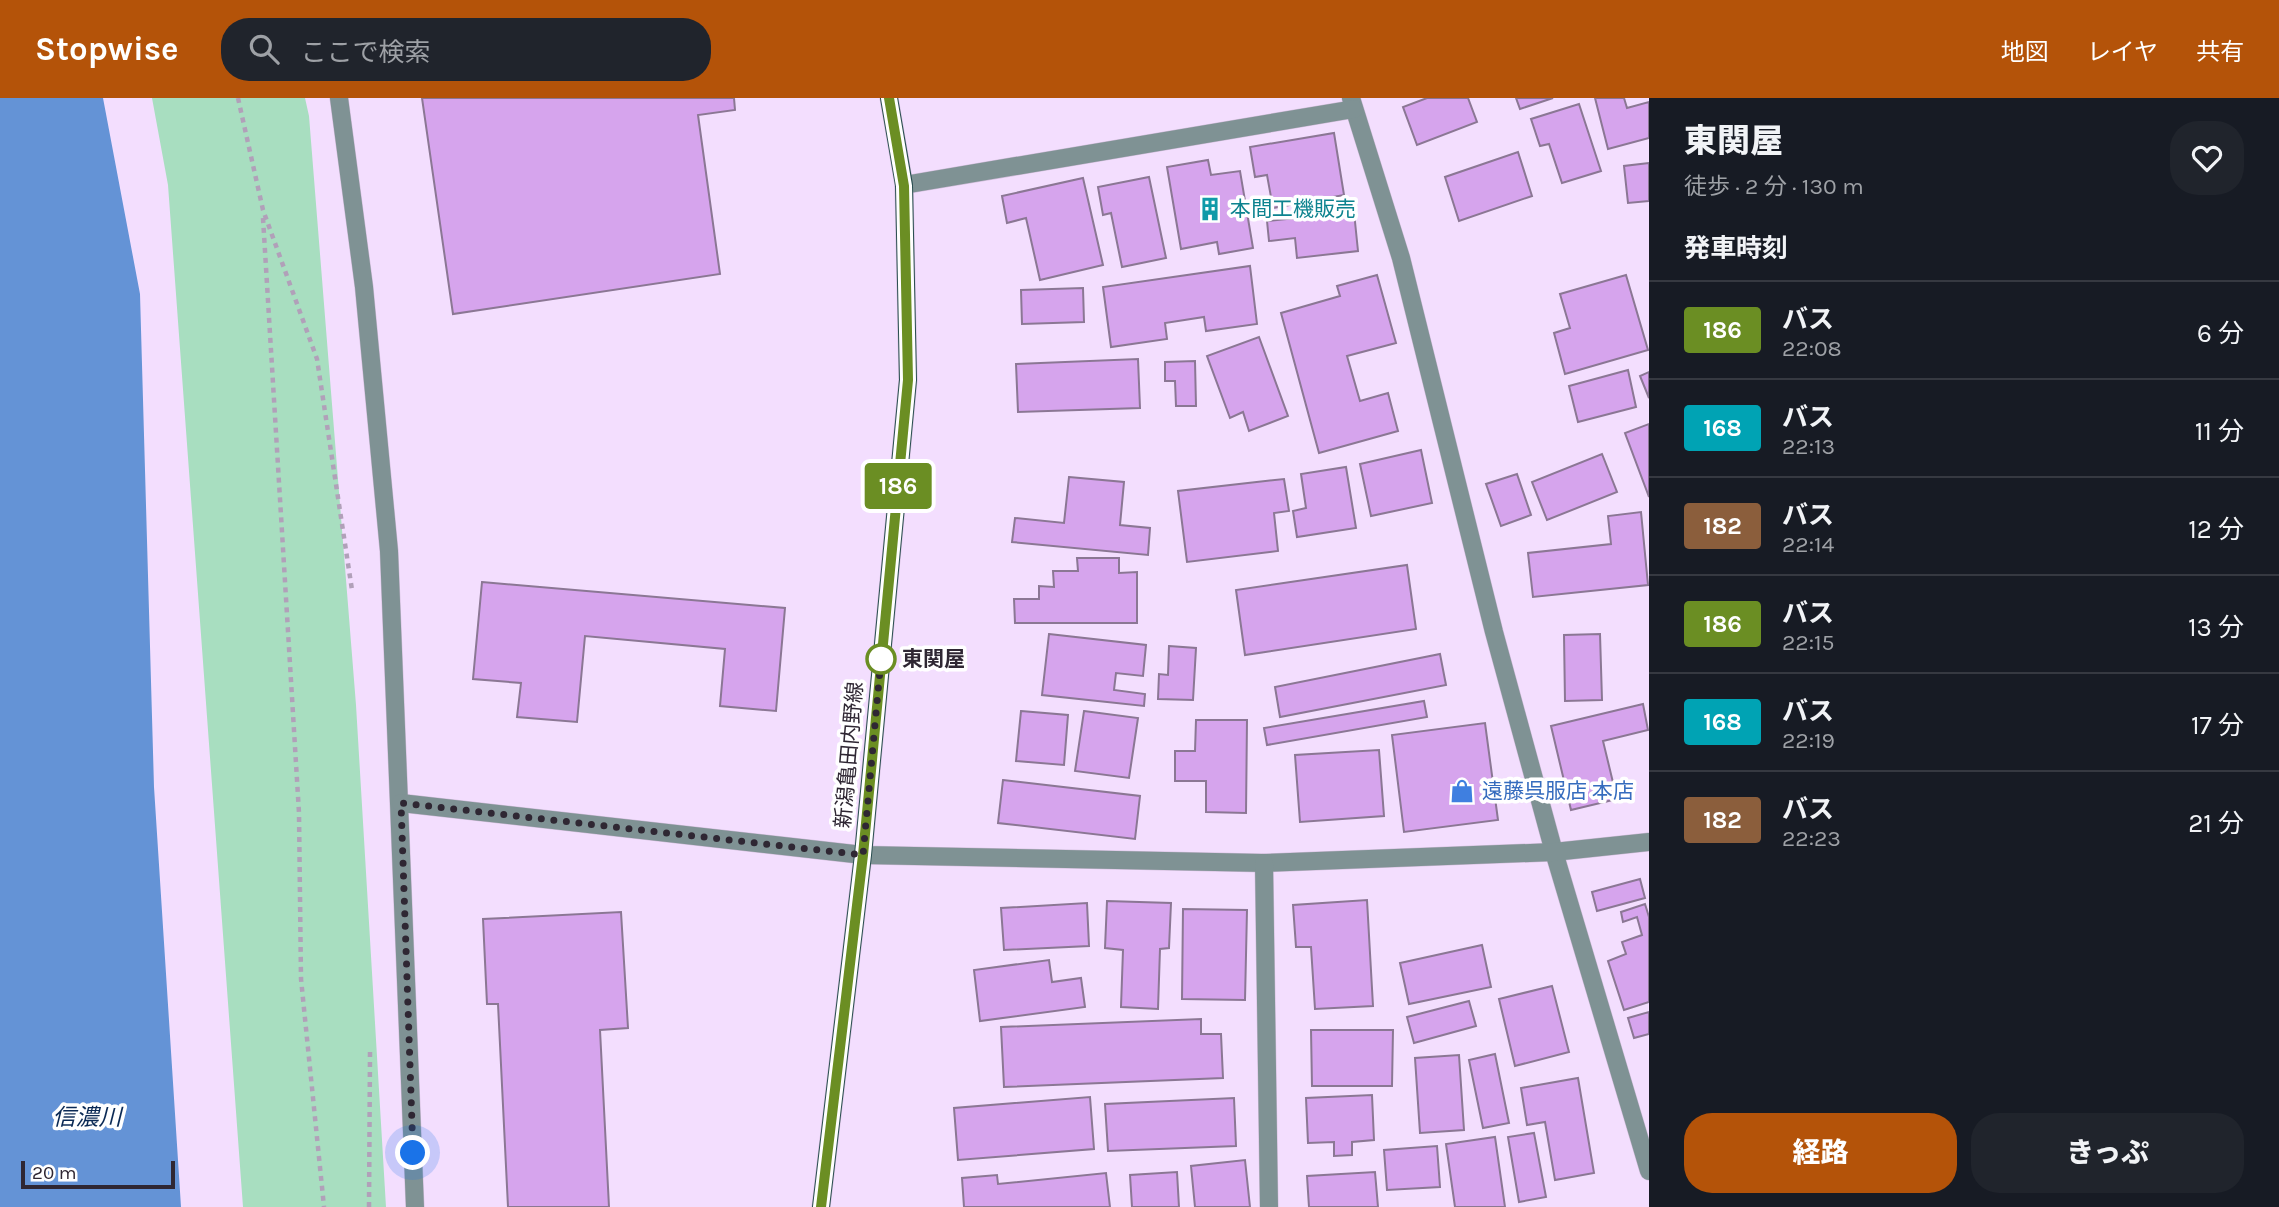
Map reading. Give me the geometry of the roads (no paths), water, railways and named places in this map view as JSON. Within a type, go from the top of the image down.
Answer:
[{"type":"main road","name":"新潟亀田内野線","points":[[821,1207],[863,855],[908,380],[904,186],[889,98]]},
{"type":"street","points":[[339,98],[364,288],[389,551],[415,1207]]},
{"type":"street","points":[[904,186],[1352,103],[1401,258],[1494,632],[1554,852],[1649,1171]]},
{"type":"street","points":[[401,803],[863,855],[1264,863],[1554,852],[1649,842]]},
{"type":"street","points":[[1264,863],[1269,1207]]},
{"type":"water","name":"信濃川","points":[[0,98],[103,98],[140,294],[154,787],[181,1207],[0,1207]]},
{"type":"place","name":"本間工機販売","points":[[1210,209]]},
{"type":"place","name":"東関屋","points":[[881,659]]},
{"type":"place","name":"遠藤呉服店 本店","points":[[1462,791]]}]
